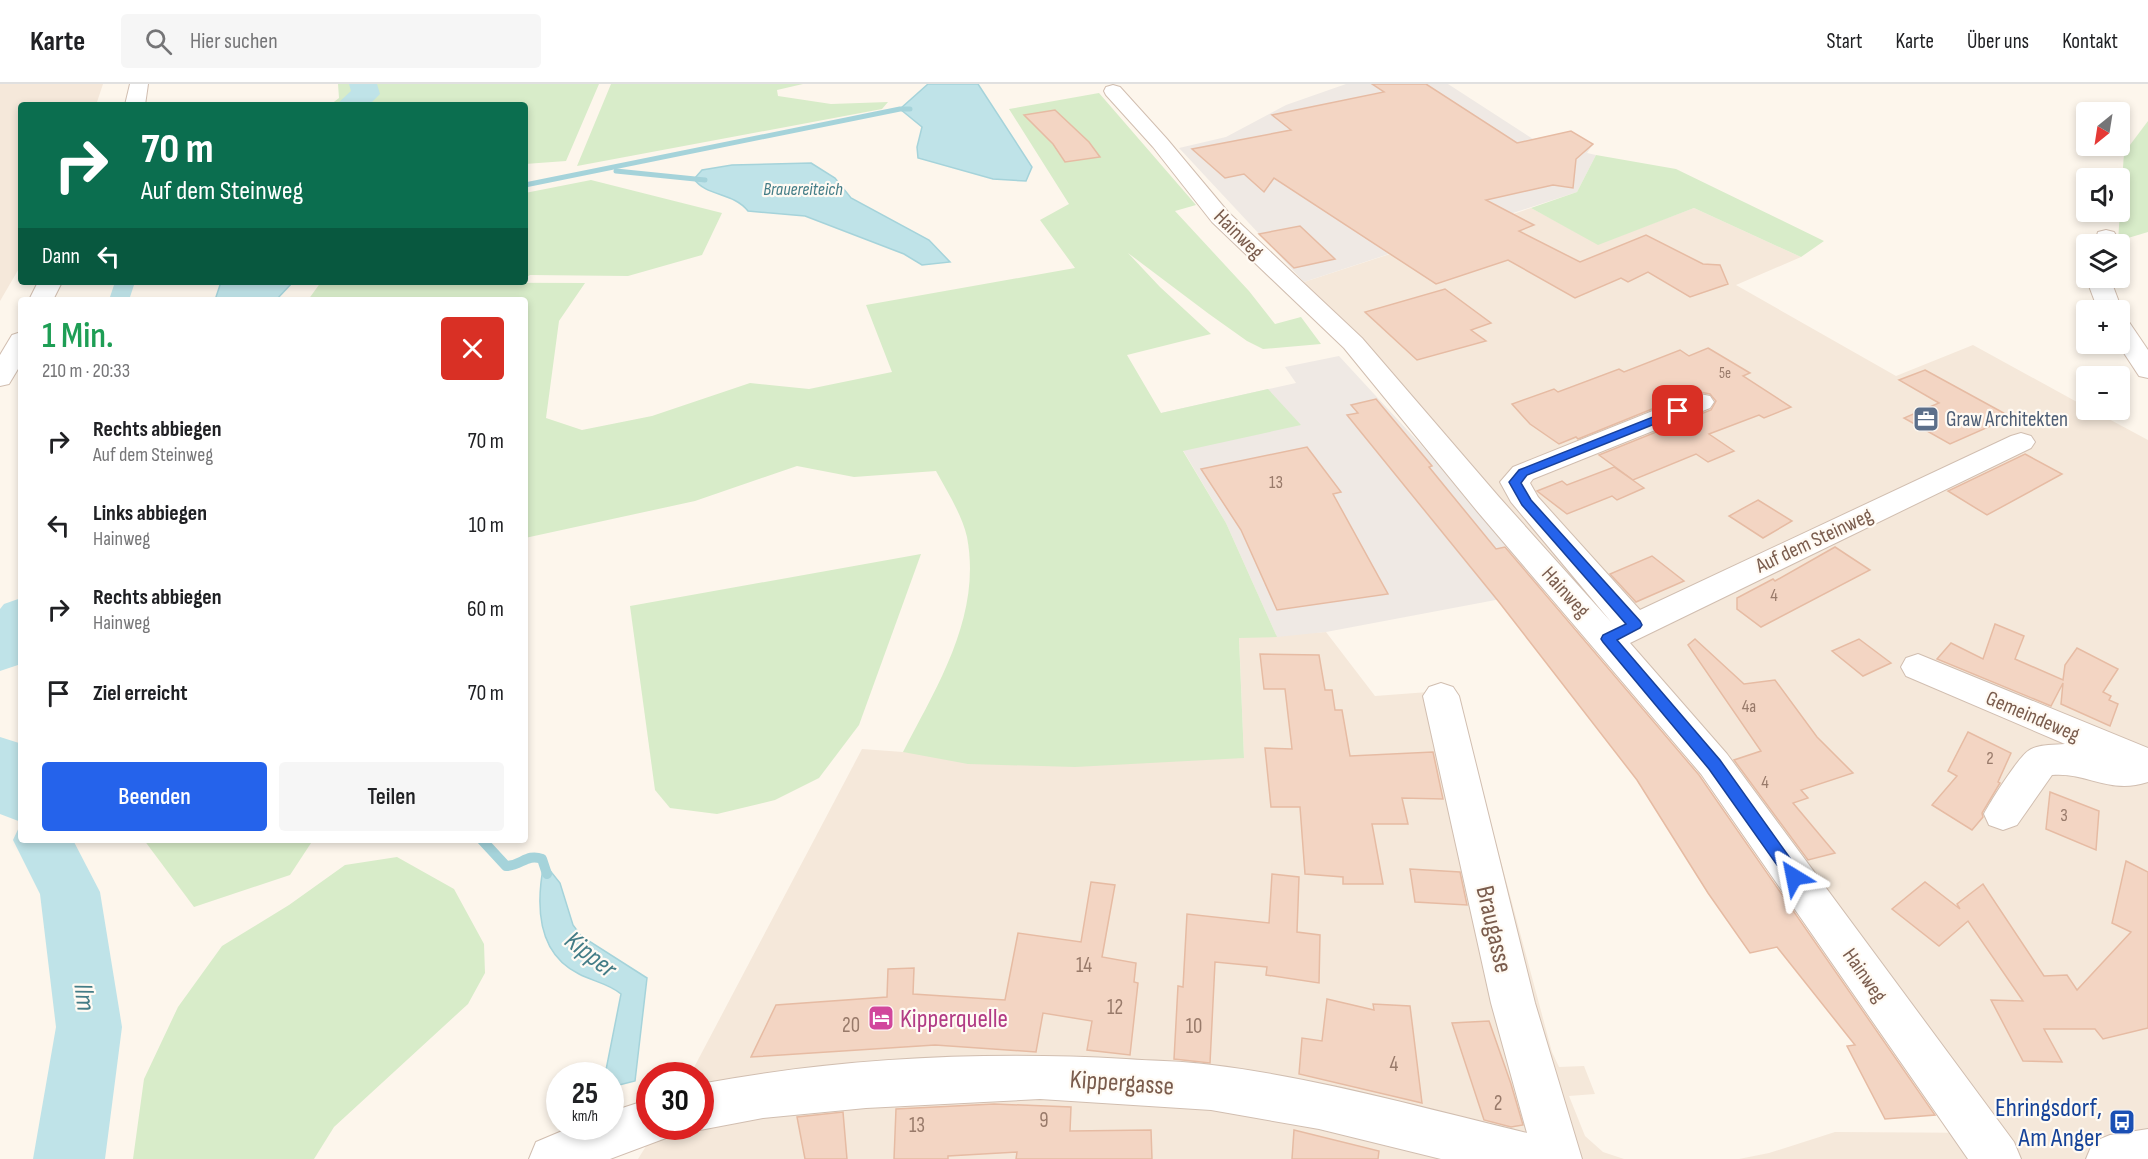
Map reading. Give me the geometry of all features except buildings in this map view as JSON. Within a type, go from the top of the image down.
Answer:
[{"type":"street","points":[[136,102],[139,84]]},
{"type":"street","name":"Hainweg","points":[[1113,92],[1160,143],[1220,217],[1353,343],[1488,504],[1621,632]]},
{"type":"street","points":[[2130,342],[2148,370]]},
{"type":"street","points":[[0,378],[18,345]]},
{"type":"street","name":"Hainweg","points":[[1700,402],[1523,473],[1515,482],[1526,502],[1997,1159]]},
{"type":"street","name":"Auf dem Steinweg","points":[[1621,632],[2021,442]]},
{"type":"street","name":"Gemeindeweg","points":[[1918,667],[2148,766]]},
{"type":"street","name":"Braugasse","points":[[1441,696],[1513,1003],[1558,1159]]},
{"type":"street","points":[[2003,814],[2041,760],[2067,759],[2114,772],[2134,772],[2148,766]]},
{"type":"street","name":"Kippergasse","points":[[714,1104],[763,1095],[866,1085],[1040,1077],[1211,1087],[1319,1106],[1537,1159]]},
{"type":"street","points":[[553,1159],[636,1126]]},
{"type":"street","points":[[2110,1159],[2148,1153]]},
{"type":"shaded area","points":[[0,84],[103,84],[97,102],[18,102],[18,270],[0,301]]},
{"type":"shaded area","points":[[1346,84],[1448,84],[1533,139],[1571,131],[1593,144],[1587,153],[1596,155],[1577,192],[1304,282],[1179,148],[1226,137],[1286,105]]},
{"type":"shaded area","points":[[1531,208],[1598,244],[1694,208],[1801,257],[1736,285],[1896,376],[1973,345],[2076,402],[2076,420],[2111,420],[2148,440],[2148,1159],[1739,1159],[1769,1153],[1835,1132],[1998,1133],[1304,282]]},
{"type":"shaded area","points":[[1339,356],[1554,589],[1326,632],[1277,637],[1226,523],[1161,413],[1296,383],[1285,367]]},
{"type":"shaded area","points":[[1326,632],[1375,696],[1455,690],[1552,1052],[1559,1067],[1584,1066],[1595,1094],[1569,1096],[1585,1136],[1603,1152],[1624,1159],[638,1159],[650,1140],[714,1140],[714,1062],[697,1062],[862,749],[903,752],[1244,758],[1239,637]]},
{"type":"green space","points":[[338,84],[599,84],[566,161],[528,164],[528,102],[334,102],[339,98]]},
{"type":"green space","points":[[611,84],[803,84],[777,90],[778,96],[831,104],[888,102],[882,109],[577,166]]},
{"type":"green space","points":[[1099,93],[1196,205],[1175,211],[1249,291],[1275,324],[1301,317],[1321,344],[1263,349],[1247,341],[1209,314],[1128,253],[1160,287],[1211,334],[1127,355],[1161,413],[1268,389],[1301,425],[1183,451],[1226,523],[1277,637],[1239,638],[1244,758],[1075,767],[968,764],[903,752],[942,676],[962,622],[968,595],[970,566],[965,529],[936,471],[854,477],[797,466],[695,501],[528,537],[528,297],[310,297],[319,285],[585,283],[559,321],[546,418],[582,430],[652,416],[750,383],[809,389],[892,372],[866,305],[1075,268],[1040,220],[1069,204],[1009,109]]},
{"type":"green space","points":[[2148,121],[2148,232],[2130,237],[2130,234],[2118,234],[2119,222],[2130,222],[2130,168],[2123,168],[2124,156],[2130,156],[2130,145]]},
{"type":"green space","points":[[1596,155],[1676,169],[1824,241],[1801,257],[1694,208],[1598,245],[1531,208],[1577,192]]},
{"type":"green space","points":[[591,180],[722,213],[702,255],[628,276],[528,276],[528,192]]},
{"type":"green space","points":[[921,554],[859,725],[819,778],[775,800],[717,814],[670,808],[655,790],[630,606]]},
{"type":"green space","points":[[146,843],[311,843],[290,875],[194,907]]},
{"type":"green space","points":[[397,857],[454,889],[484,944],[485,973],[468,1004],[334,1127],[314,1159],[133,1159],[144,1079],[178,1007],[222,946],[289,905],[345,865]]},
{"type":"water","points":[[928,84],[978,84],[1032,167],[1026,181],[993,179],[918,158],[917,147],[922,127],[900,109]]},
{"type":"water","name":"Brauereiteich","points":[[811,163],[835,178],[851,198],[929,240],[950,262],[922,265],[904,254],[805,216],[748,211],[735,201],[699,185],[694,179],[702,170],[732,165]]},
{"type":"water","points":[[220,285],[290,285],[279,297],[216,297]]},
{"type":"water","points":[[544,863],[560,883],[573,925],[581,936],[647,978],[635,1081],[624,1084],[624,1062],[608,1062],[621,994],[579,974],[554,954],[542,926],[541,879]]},
{"type":"water","points":[[89,1027],[97,1110],[94,1159],[58,1159],[69,1067]]},
{"type":"waterway","name":"Ilm","points":[[354,102],[366,94],[363,84]]},
{"type":"waterway","points":[[528,184],[900,109],[910,109]]},
{"type":"waterway","points":[[616,171],[705,180]]},
{"type":"waterway","points":[[120,297],[124,285]]},
{"type":"waterway","name":"Ilm","points":[[0,652],[18,621]]},
{"type":"waterway","name":"Ilm","points":[[0,759],[18,793]]},
{"type":"waterway","name":"Ilm","points":[[44,843],[70,892],[89,1027],[69,1159]]},
{"type":"waterway","name":"Kipper","points":[[485,843],[506,866],[532,858],[542,859],[547,874]]},
{"type":"place","name":"Graw Architekten","points":[[1926,419]]},
{"type":"place","name":"Kipperquelle","points":[[881,1018]]},
{"type":"place","name":"Ehringsdorf, Am Anger","points":[[2122,1122]]},
{"type":"route","points":[[1678,411],[1523,473],[1515,482],[1526,502],[1635,625],[1608,639],[1714,764],[1794,877]]}]
